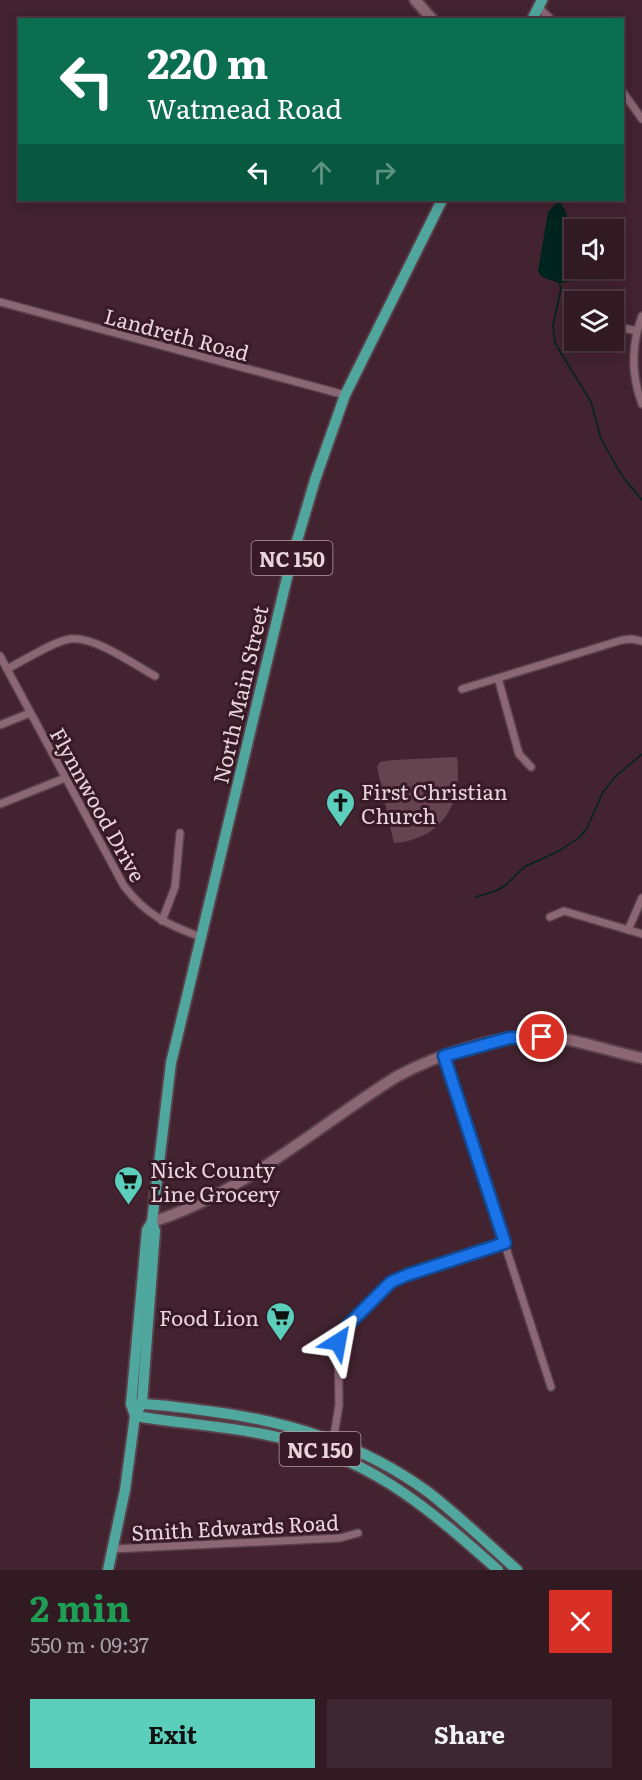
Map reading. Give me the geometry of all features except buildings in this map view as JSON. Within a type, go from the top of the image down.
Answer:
[{"type":"main road","points":[[533,18],[540,4]]},
{"type":"main road","name":"North Main Street","points":[[108,1570],[125,1490],[137,1403],[147,1230],[152,1221],[168,1078],[291,561],[315,480],[345,395],[442,201]]},
{"type":"main road","name":"NC 150","points":[[137,1403],[252,1417],[292,1426],[333,1441],[376,1460],[418,1485],[517,1570]]},
{"type":"main road","name":"NC 150","points":[[135,1416],[262,1434],[327,1452],[364,1468],[399,1488],[432,1512],[498,1570]]},
{"type":"main road","points":[[477,1551],[485,1551],[510,1570]]},
{"type":"street","points":[[415,0],[431,18]]},
{"type":"street","points":[[540,4],[550,18]]},
{"type":"street","points":[[624,94],[642,119]]},
{"type":"street","name":"Landreth Road","points":[[0,302],[345,395]]},
{"type":"street","points":[[642,316],[637,331],[633,366],[642,404]]},
{"type":"street","points":[[624,328],[637,331]]},
{"type":"street","points":[[7,669],[61,641],[77,639],[105,648],[155,676]]},
{"type":"street","points":[[462,689],[622,640],[642,641]]},
{"type":"street","name":"Flynnwood Drive","points":[[0,656],[124,886],[139,905],[162,921],[201,937]]},
{"type":"street","points":[[498,678],[516,748],[531,767]]},
{"type":"street","points":[[0,725],[30,713]]},
{"type":"street","points":[[0,804],[65,778]]},
{"type":"street","points":[[162,921],[175,887],[180,833]]},
{"type":"street","points":[[628,930],[642,898]]},
{"type":"street","points":[[550,917],[564,911],[642,934]]},
{"type":"street","points":[[152,1221],[190,1209],[220,1193],[273,1161],[396,1077],[414,1067],[444,1056],[509,1038],[551,1037],[642,1058]]},
{"type":"street","points":[[444,1056],[551,1387]]},
{"type":"street","points":[[333,1441],[339,1405],[338,1342],[343,1330],[391,1282],[505,1243]]},
{"type":"street","name":"Smith Edwards Road","points":[[113,1549],[340,1538],[358,1533]]},
{"type":"shaded area","points":[[558,201],[567,216],[568,219],[564,219],[564,279],[573,279],[573,281],[559,283],[542,277],[538,271],[548,212]]},
{"type":"shaded area","points":[[457,757],[457,789],[446,816],[425,834],[411,840],[394,843],[377,767],[380,762]]},
{"type":"waterway","points":[[559,282],[561,289],[553,325],[555,343],[591,402],[601,439],[622,476],[642,500]]},
{"type":"waterway","points":[[476,897],[498,890],[524,867],[559,851],[580,837],[587,828],[603,792],[615,777],[642,754]]},
{"type":"place","name":"First Christian Church","points":[[340,828]]},
{"type":"place","name":"Nick County Line Grocery","points":[[129,1206]]},
{"type":"place","name":"Food Lion","points":[[280,1342]]},
{"type":"route","points":[[338,1342],[343,1330],[391,1282],[505,1243],[444,1056],[509,1038],[542,1037]]}]
